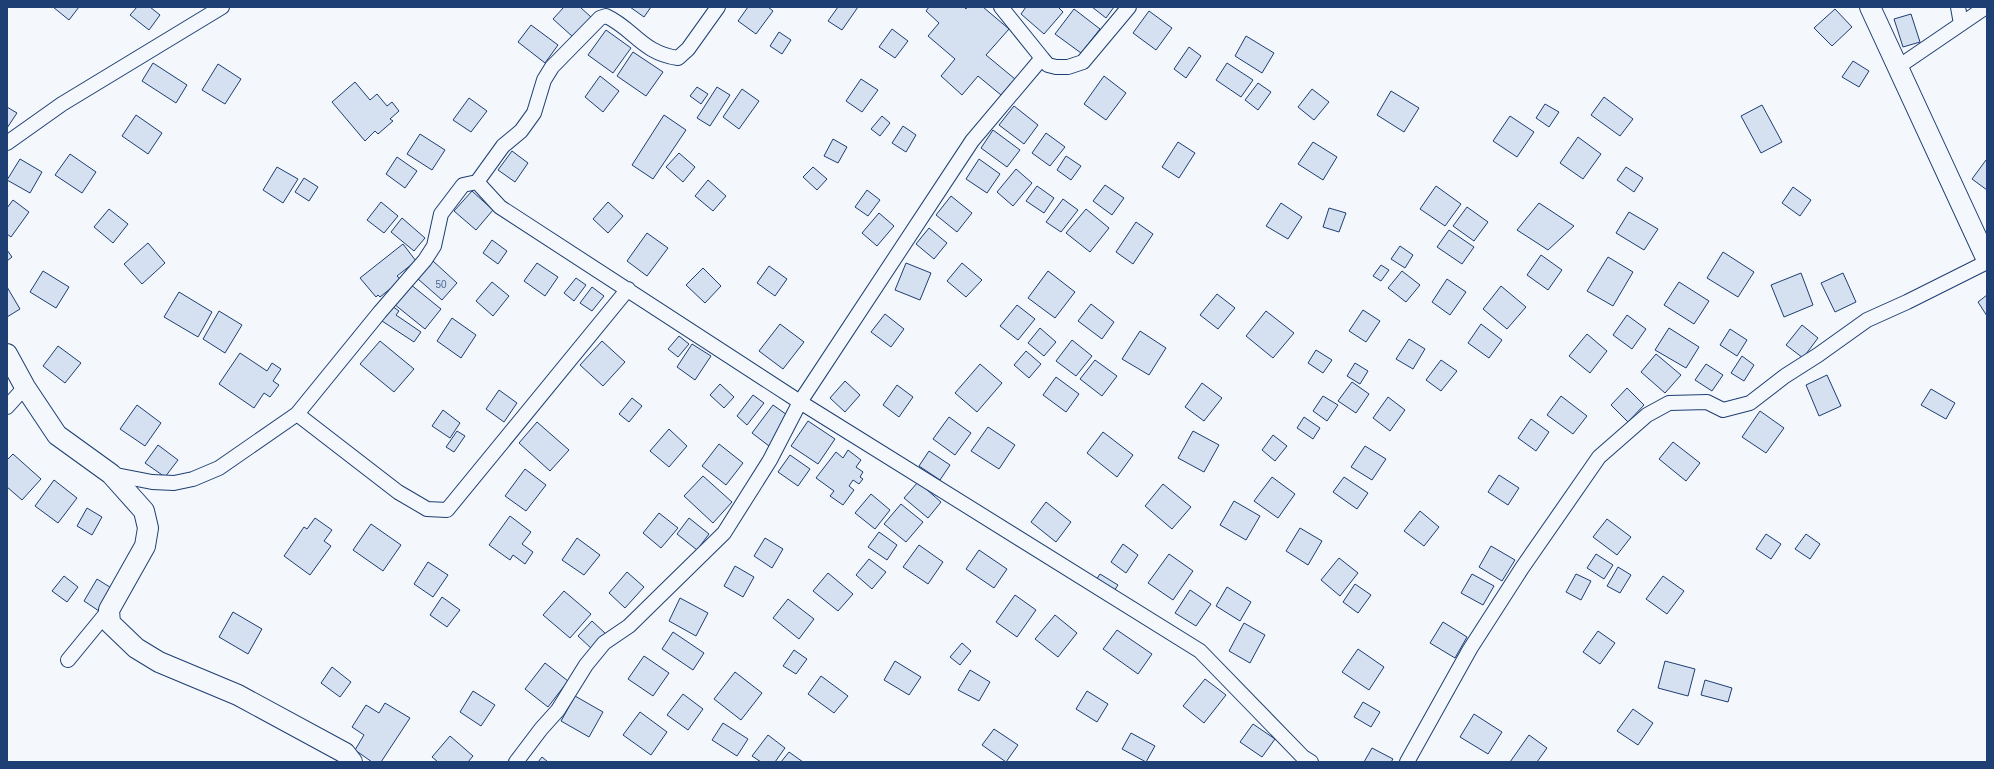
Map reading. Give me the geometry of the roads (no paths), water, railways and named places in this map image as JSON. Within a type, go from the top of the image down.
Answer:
[{"type":"main road","points":[[1870,7],[1987,261]]},
{"type":"main road","points":[[7,354],[25,387],[57,435],[111,474],[144,511],[148,528],[145,546],[109,610],[110,623],[136,648],[159,662],[238,695],[345,753],[352,762]]},
{"type":"street","points":[[7,143],[62,104],[222,7]]},
{"type":"street","points":[[111,474],[152,482],[174,483],[193,479],[219,468],[297,414],[380,312],[425,260],[434,246],[442,214],[451,200],[463,185],[477,182],[503,146],[521,131],[534,113],[544,80],[552,67],[600,18],[606,16],[613,19],[645,46],[663,56],[678,58],[688,49],[718,7]]},
{"type":"street","points":[[1001,7],[1048,65],[1056,67],[1068,67],[1083,62],[1129,7]]},
{"type":"street","points":[[1958,7],[1961,24]]},
{"type":"street","points":[[1898,67],[1986,7]]},
{"type":"street","points":[[516,762],[540,729],[558,710],[586,665],[604,643],[629,626],[724,533],[770,460],[800,402],[972,141],[1042,58]]},
{"type":"street","points":[[477,182],[500,207],[800,402],[1200,651],[1304,760]]},
{"type":"street","points":[[1407,762],[1470,649],[1598,457],[1647,415],[1669,403],[1707,402],[1723,410],[1750,403],[1785,376],[1818,356],[1867,320],[1907,302],[1987,261]]},
{"type":"street","points":[[297,414],[398,492],[427,509],[447,510],[628,290]]},
{"type":"street","points":[[7,407],[25,387]]},
{"type":"street","points":[[68,660],[109,610]]}]
